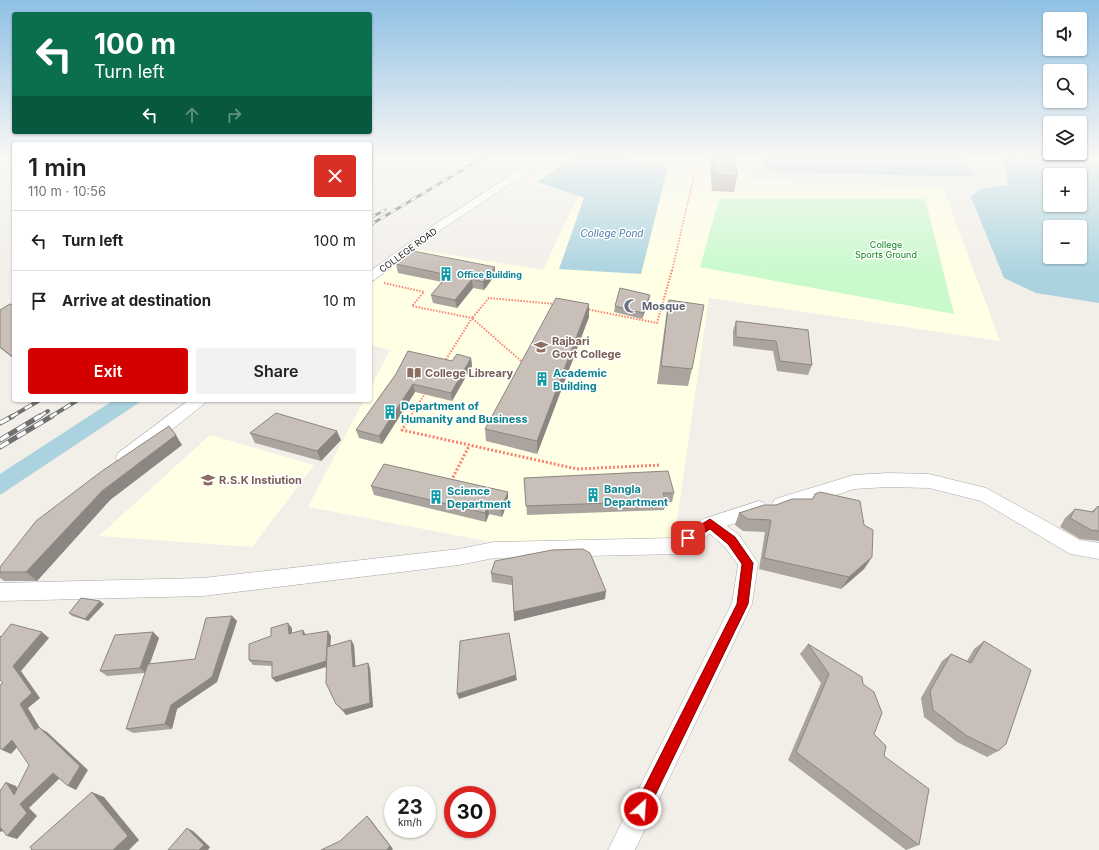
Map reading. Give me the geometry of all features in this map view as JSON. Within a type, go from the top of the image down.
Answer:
[{"type":"street","name":"COLLEGE ROAD","points":[[374,279],[441,225],[485,197]]},
{"type":"street","points":[[112,467],[196,402]]},
{"type":"street","points":[[0,592],[203,587],[459,557],[494,550],[677,546],[710,524],[758,508],[803,499],[854,482],[888,480],[929,482],[986,495],[1077,548],[1099,551]]},
{"type":"street","points":[[621,850],[742,604],[748,563],[732,541],[710,524]]},
{"type":"path","points":[[586,309],[657,323],[670,278],[689,197]]},
{"type":"path","points":[[374,279],[424,292],[412,306],[472,318],[521,361]]},
{"type":"path","points":[[443,364],[472,318],[489,298],[556,304]]},
{"type":"path","points":[[427,390],[402,430],[577,469],[661,465]]},
{"type":"path","points":[[450,483],[469,446]]},
{"type":"shaded area","name":"Rajbari Govt College","points":[[578,197],[946,197],[1000,341],[709,298],[674,541],[492,542],[308,507],[363,402],[372,402],[372,385],[390,350],[372,346],[372,283],[415,249],[543,270]]},
{"type":"shaded area","points":[[210,435],[314,465],[252,547],[99,536]]},
{"type":"green space","name":"College Sports Ground","points":[[719,199],[925,199],[954,314],[700,267]]},
{"type":"water","name":"College Pond","points":[[580,197],[660,197],[641,274],[559,269],[584,198]]},
{"type":"water","points":[[971,197],[1043,197],[1043,212],[1087,212],[1087,197],[1099,197],[1099,303],[1036,293],[1004,278]]},
{"type":"water","points":[[111,402],[140,402],[0,495],[0,474]]},
{"type":"building","points":[[408,250],[495,267],[483,282],[472,279],[455,300],[431,295],[448,275],[396,264]]},
{"type":"building","name":"Mosque","points":[[620,288],[650,295],[643,313],[615,306]]},
{"type":"building","name":"Academic Building","points":[[556,298],[589,304],[537,441],[485,429]]},
{"type":"building","points":[[669,300],[704,305],[692,369],[661,366]]},
{"type":"building","points":[[10,304],[12,304],[12,356],[0,347],[0,310]]},
{"type":"building","points":[[736,321],[808,330],[812,365],[780,361],[776,341],[736,337]]},
{"type":"building","points":[[408,351],[452,361],[457,354],[471,358],[451,393],[413,384],[379,436],[356,430],[396,374]]},
{"type":"building","points":[[276,413],[337,431],[317,451],[250,433]]},
{"type":"building","points":[[169,426],[176,435],[102,491],[26,572],[0,572],[0,567],[36,521],[102,471]]},
{"type":"building","points":[[384,464],[508,492],[501,508],[488,505],[485,513],[371,486]]},
{"type":"building","name":"Bangla Department","points":[[668,471],[674,493],[663,493],[666,501],[526,506],[524,478]]},
{"type":"building","points":[[820,492],[860,501],[864,525],[873,530],[872,557],[849,577],[764,558],[771,520],[748,519],[739,513],[764,505],[776,505],[792,499],[813,499],[815,494]]},
{"type":"building","points":[[1098,506],[1099,531],[1091,530],[1070,518],[1075,509],[1093,512]]},
{"type":"building","points":[[583,549],[590,553],[606,591],[514,612],[512,577],[491,573],[495,561],[552,550]]},
{"type":"building","points":[[81,598],[100,601],[85,619],[69,613]]},
{"type":"building","points":[[232,616],[212,677],[171,705],[165,724],[126,729],[148,664],[195,659],[206,618]]},
{"type":"building","points":[[288,623],[289,634],[303,630],[303,635],[328,631],[326,661],[272,678],[272,662],[249,660],[249,644],[271,636],[271,628]]},
{"type":"building","points":[[11,624],[42,632],[13,666],[32,693],[20,704],[35,730],[39,727],[80,766],[68,786],[53,773],[20,804],[27,813],[7,836],[0,827],[0,791],[6,782],[14,795],[29,765],[12,740],[2,750],[0,748],[0,685],[3,683],[0,680],[0,636],[1,637]]},
{"type":"building","points":[[153,632],[140,668],[100,671],[115,635]]},
{"type":"building","points":[[509,633],[516,675],[457,694],[460,641]]},
{"type":"building","points":[[351,640],[353,667],[368,663],[370,703],[343,710],[336,704],[326,683],[327,647]]},
{"type":"building","points":[[984,641],[1031,670],[1006,744],[998,751],[967,736],[933,710],[930,691],[951,654],[971,663]]},
{"type":"building","points":[[808,644],[862,677],[863,684],[874,692],[882,713],[874,734],[886,746],[884,756],[929,789],[919,845],[796,752],[829,674]]},
{"type":"building","points":[[92,792],[128,836],[113,850],[32,850],[30,847]]},
{"type":"building","points":[[367,816],[390,846],[387,850],[321,850],[340,841]]},
{"type":"building","points":[[187,828],[204,845],[199,850],[168,850]]},
{"type":"railway","points":[[372,224],[417,197]]},
{"type":"railway","points":[[372,217],[385,210]]},
{"type":"railway","points":[[11,417],[37,402]]},
{"type":"railway","points":[[50,417],[75,402]]},
{"type":"railway","points":[[39,417],[48,411]]},
{"type":"railway","points":[[0,423],[13,416]]},
{"type":"railway","points":[[0,440],[40,416]]},
{"type":"railway","points":[[0,447],[52,416]]},
{"type":"place","name":"Office Building","points":[[446,274]]},
{"type":"place","name":"Mosque","points":[[631,306]]},
{"type":"place","name":"Rajbari Govt College","points":[[541,347]]},
{"type":"place","name":"College Libreary","points":[[414,373]]},
{"type":"place","name":"Academic Building","points":[[542,379]]},
{"type":"place","name":"Department of Humanity and Business","points":[[390,412]]},
{"type":"place","name":"R.S.K Instiution","points":[[208,480]]},
{"type":"place","name":"Bangla Department","points":[[593,495]]},
{"type":"place","name":"Science Department","points":[[436,497]]},
{"type":"route","points":[[641,809],[742,604],[748,563],[732,541],[710,524],[688,538]]}]
